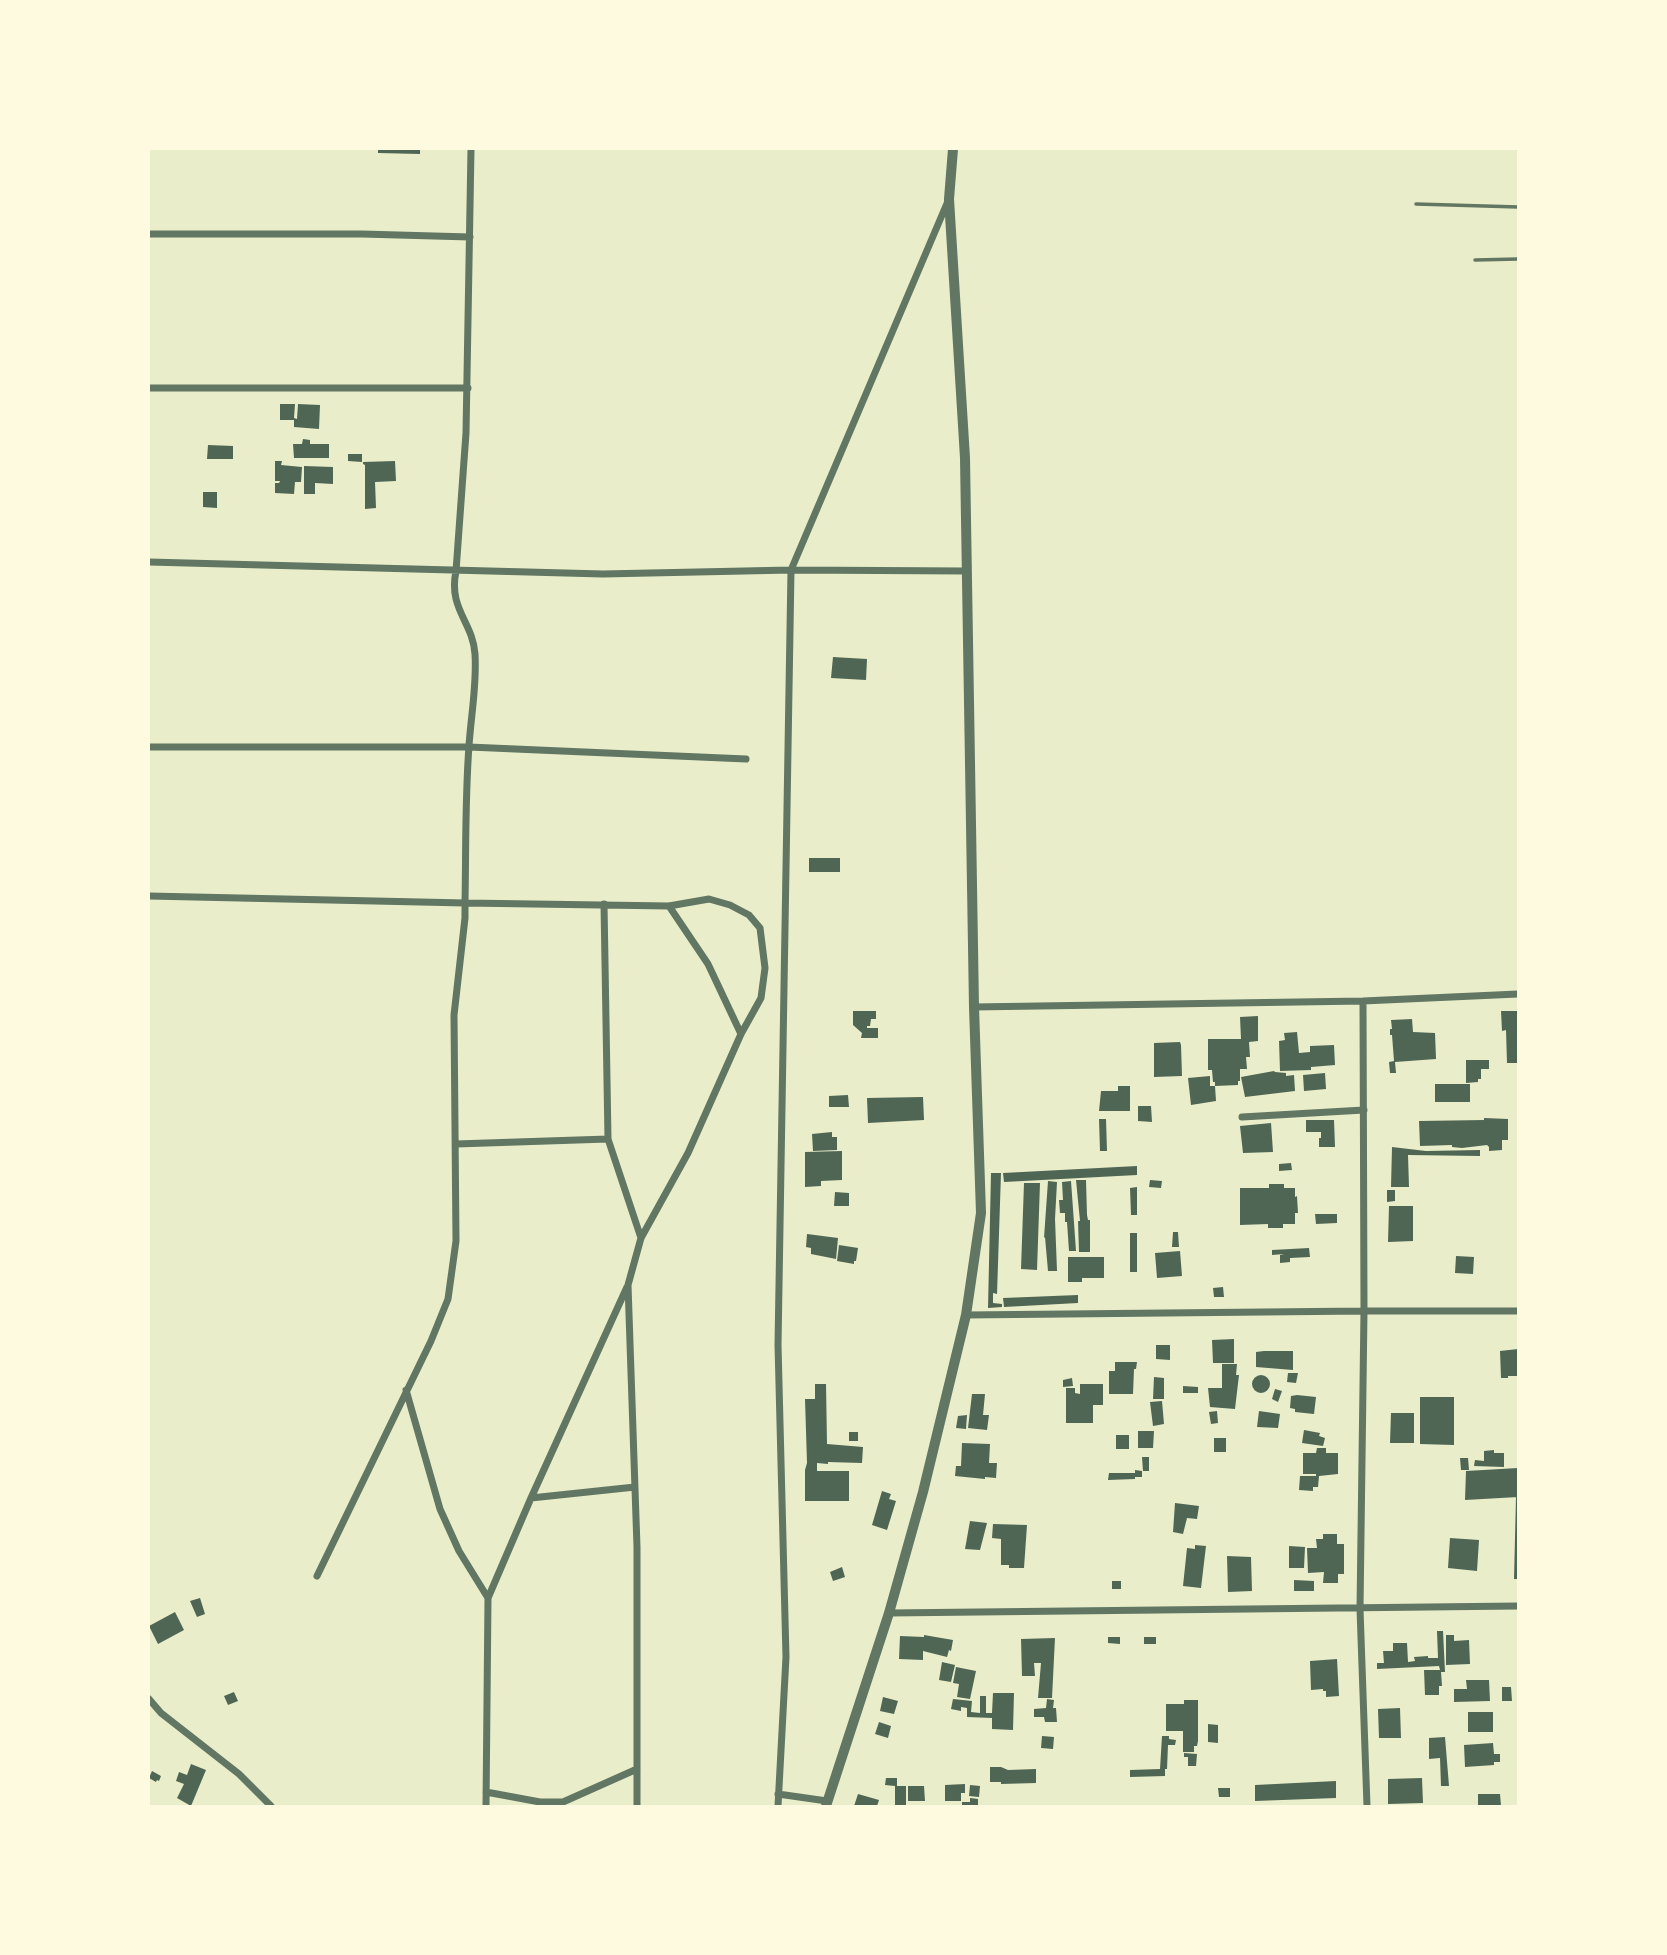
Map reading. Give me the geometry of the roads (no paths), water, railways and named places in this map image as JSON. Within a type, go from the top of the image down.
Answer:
[{"type":"street","points":[[317,1576],[448,1299],[456,1241],[454,1015],[465,918],[469,747],[476,681],[475,650],[455,600],[453,585],[468,388],[471,149]]},
{"type":"street","points":[[778,1794],[826,1804],[889,1613],[923,1492],[966,1315],[981,1213],[974,1007],[965,458],[949,199],[953,149]]},
{"type":"street","points":[[778,1806],[786,1657],[778,1345],[791,570],[949,199]]},
{"type":"street","points":[[149,234],[470,237]]},
{"type":"street","points":[[149,388],[468,388]]},
{"type":"street","points":[[149,562],[603,574],[791,570],[966,571]]},
{"type":"street","points":[[149,747],[469,747],[746,759]]},
{"type":"street","points":[[149,896],[669,906],[709,900],[730,905],[748,915],[760,928],[765,968],[761,998],[741,1034],[688,1153],[641,1238],[628,1285],[488,1598],[486,1806]]},
{"type":"street","points":[[604,904],[608,1139],[641,1238]]},
{"type":"street","points":[[669,906],[708,964],[741,1034]]},
{"type":"street","points":[[974,1007],[1363,1001],[1518,994]]},
{"type":"street","points":[[1363,1001],[1364,1311],[1360,1609],[1367,1806]]},
{"type":"street","points":[[1242,1117],[1364,1110]]},
{"type":"street","points":[[456,1144],[608,1139]]},
{"type":"street","points":[[628,1285],[637,1547],[637,1806]]},
{"type":"street","points":[[966,1315],[1518,1311]]},
{"type":"street","points":[[406,1390],[440,1509],[459,1551],[488,1598]]},
{"type":"street","points":[[531,1498],[635,1487]]},
{"type":"street","points":[[889,1613],[1518,1606]]},
{"type":"street","points":[[149,1699],[161,1713],[239,1774],[271,1806]]},
{"type":"street","points":[[486,1793],[540,1802],[563,1802],[637,1769]]},
{"type":"lane","points":[[1416,204],[1518,207]]},
{"type":"lane","points":[[1475,260],[1518,259]]}]
